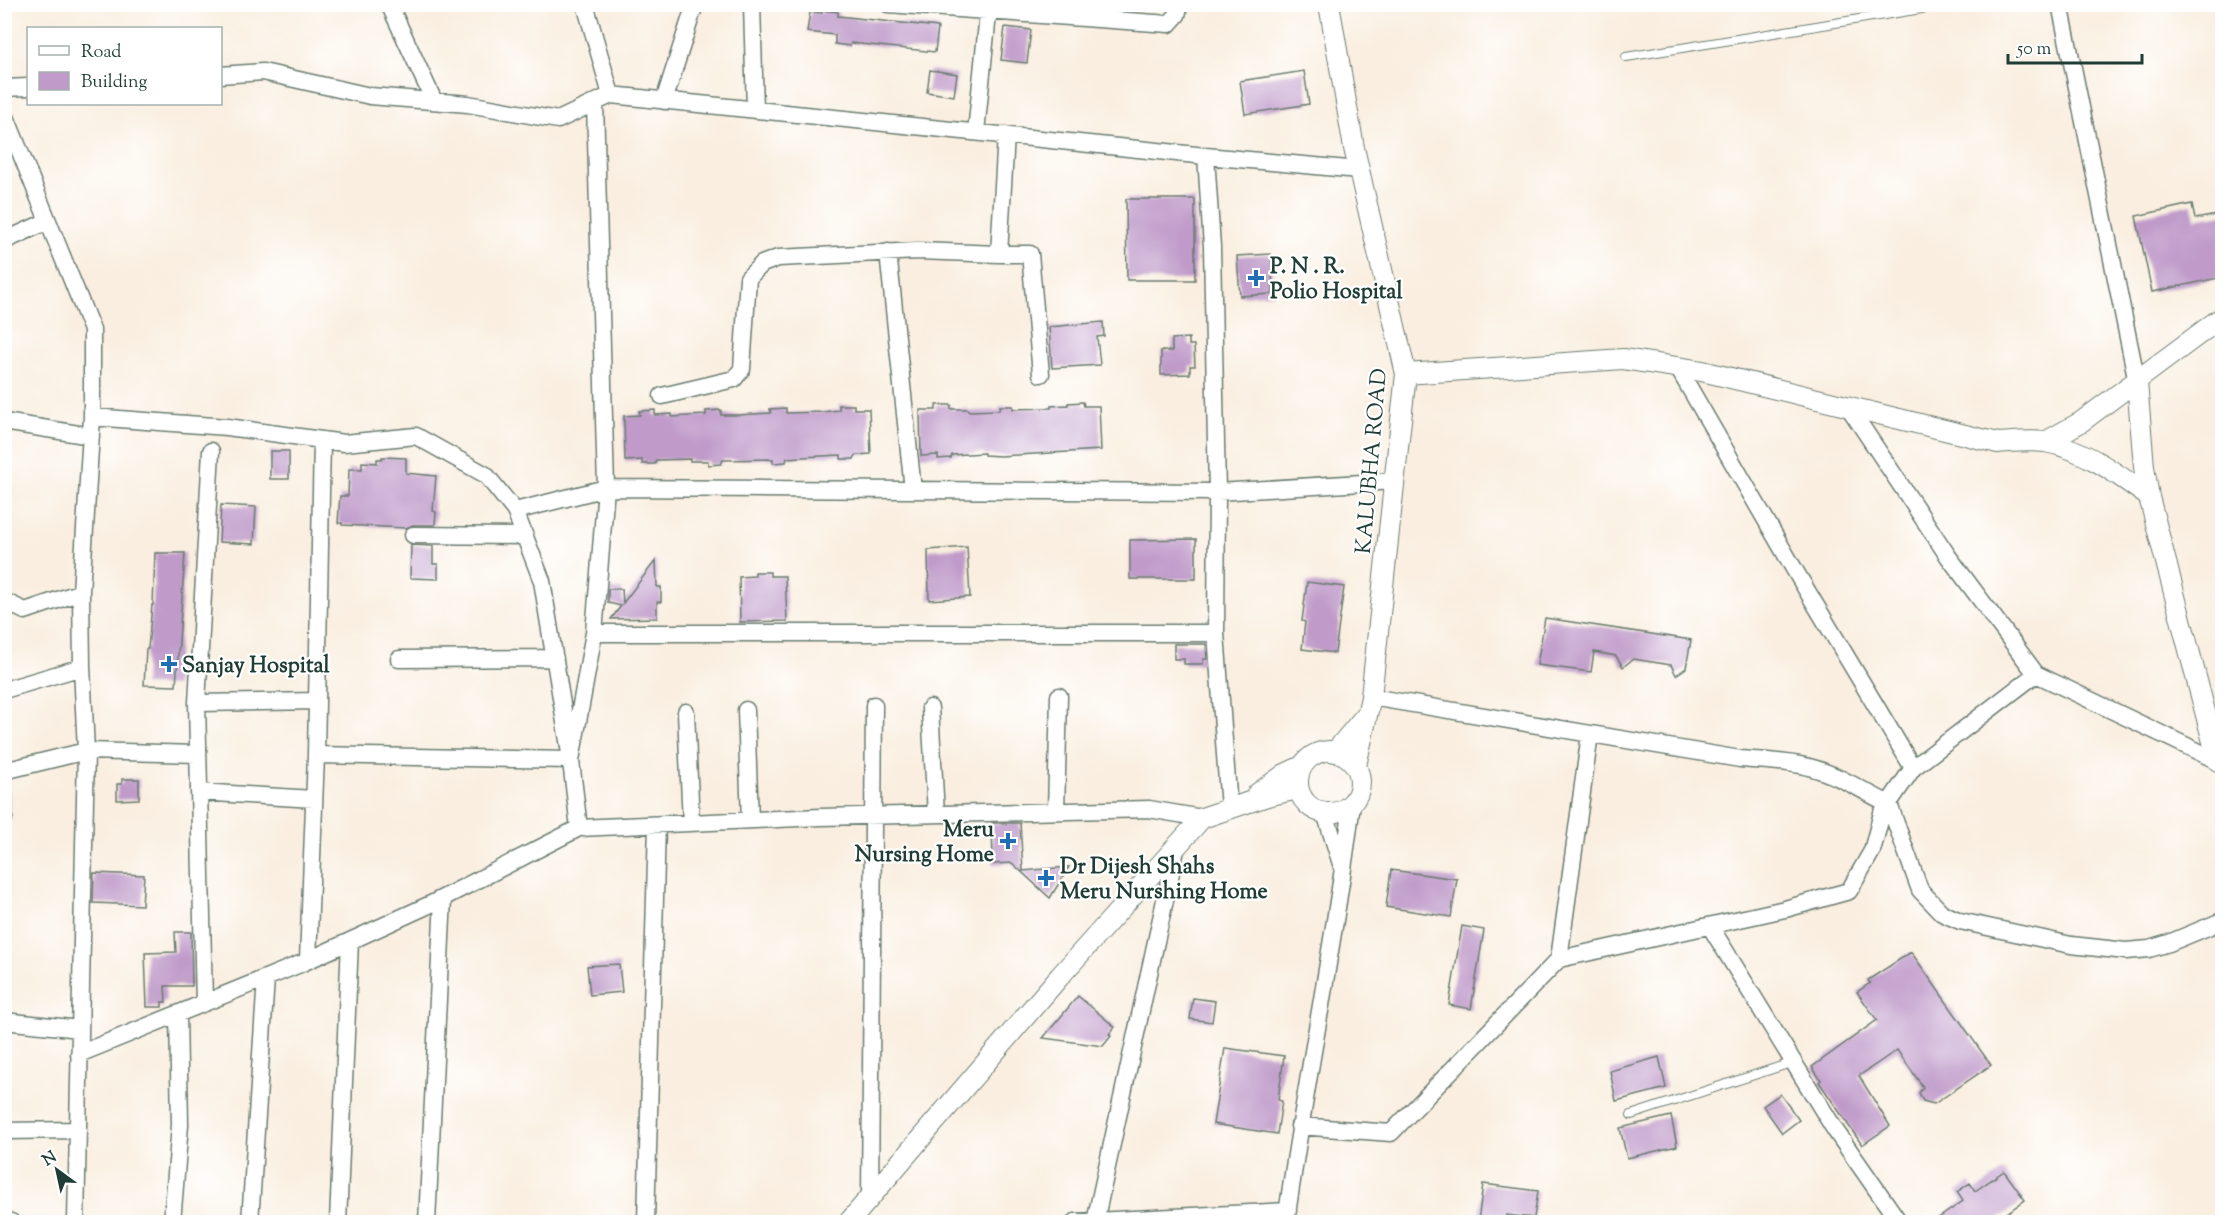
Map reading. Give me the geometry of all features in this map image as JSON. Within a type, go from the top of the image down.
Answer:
[{"type":"street","points":[[389,4],[434,101]]},
{"type":"street","points":[[585,4],[611,95]]},
{"type":"street","points":[[664,101],[695,4]]},
{"type":"street","points":[[752,4],[755,110]]},
{"type":"street","points":[[888,4],[989,9],[1169,24],[1178,15],[1180,4]]},
{"type":"street","name":"KALUBHA ROAD","points":[[1329,4],[1359,170],[1406,374],[1369,705],[1356,766]]},
{"type":"street","points":[[2060,4],[2137,382],[2144,467],[2149,497],[2221,762]]},
{"type":"street","points":[[976,132],[989,9]]},
{"type":"street","points":[[222,75],[262,72],[370,96],[468,104],[558,120],[611,95],[1359,170]]},
{"type":"street","points":[[4,88],[27,87]]},
{"type":"street","points":[[571,760],[594,633],[606,488],[595,103]]},
{"type":"street","points":[[4,112],[92,330],[92,436],[81,592],[86,752],[76,1222]]},
{"type":"street","points":[[999,254],[1006,135]]},
{"type":"street","points":[[1206,156],[1212,247],[1217,492],[1216,633],[1237,805]]},
{"type":"street","points":[[4,241],[48,221]]},
{"type":"street","points":[[662,396],[734,379],[742,369],[744,356],[748,278],[762,264],[778,258],[918,250],[1030,254],[1041,374]]},
{"type":"street","points":[[888,252],[913,490]]},
{"type":"street","points":[[2045,442],[2081,422],[2223,319]]},
{"type":"street","points":[[1406,374],[1623,359],[1678,368],[1998,443],[2045,442],[2073,450],[2119,475],[2149,497]]},
{"type":"street","points":[[1678,368],[1913,768]]},
{"type":"street","points":[[1848,406],[1948,556],[2036,674],[2221,762]]},
{"type":"street","points":[[92,417],[228,427],[344,443],[416,436],[486,476],[515,511],[542,581],[571,760],[579,828]]},
{"type":"street","points":[[4,422],[92,436]]},
{"type":"street","points":[[308,960],[316,755],[322,440]]},
{"type":"street","points":[[204,1003],[198,703],[211,452]]},
{"type":"street","points":[[515,511],[606,488],[1217,492],[1394,481]]},
{"type":"street","points":[[413,535],[525,536]]},
{"type":"street","points":[[4,600],[25,611],[81,592]]},
{"type":"street","points":[[594,633],[1216,633]]},
{"type":"street","points":[[399,659],[555,658]]},
{"type":"street","points":[[4,690],[82,667]]},
{"type":"street","points":[[1299,1126],[1391,1133],[1558,959],[1785,909],[1849,891],[1872,851],[1882,813],[1913,768],[2036,674]]},
{"type":"street","points":[[1056,811],[1059,696]]},
{"type":"street","points":[[198,703],[317,701]]},
{"type":"street","points":[[870,1198],[874,705]]},
{"type":"street","points":[[1335,752],[1369,705],[1590,734],[1740,759],[1810,767],[1889,804],[1920,890],[1942,913],[1960,921],[2071,945],[2126,951],[2149,949],[2169,943],[2223,921]]},
{"type":"street","points":[[930,708],[936,814]]},
{"type":"street","points":[[746,710],[750,820]]},
{"type":"street","points":[[686,712],[691,823]]},
{"type":"street","points":[[1558,959],[1590,734]]},
{"type":"street","points":[[4,771],[86,752],[198,754]]},
{"type":"street","points":[[1075,1222],[1287,1217],[1299,1126],[1344,874],[1352,803],[1360,785],[1356,766],[1343,754],[1335,752],[1316,754],[1302,766],[1285,774],[1237,805]]},
{"type":"street","points":[[316,755],[571,760]]},
{"type":"street","points":[[1302,766],[1298,789],[1308,806],[1325,813],[1335,813],[1352,803]]},
{"type":"street","points":[[849,1222],[1060,976],[1202,818],[1237,805],[1298,789]]},
{"type":"street","points":[[199,792],[314,799]]},
{"type":"street","points":[[4,795],[4,818]]},
{"type":"street","points":[[79,1054],[308,960],[443,898],[579,828],[873,815],[1149,809],[1202,818]]},
{"type":"street","points":[[1325,813],[1344,874]]},
{"type":"street","points":[[646,1222],[657,825]]},
{"type":"street","points":[[1095,1222],[1177,845]]},
{"type":"street","points":[[427,1222],[443,898]]},
{"type":"street","points":[[1710,926],[1835,1130],[1899,1222]]},
{"type":"street","points":[[338,1222],[350,941]]},
{"type":"street","points":[[250,1222],[266,978]]},
{"type":"street","points":[[172,1222],[180,1125],[178,1014]]},
{"type":"street","points":[[4,1021],[80,1029]]},
{"type":"street","points":[[4,1131],[78,1130]]},
{"type":"street","points":[[4,1222],[11,1222]]},
{"type":"lane","points":[[1626,57],[1952,4]]},
{"type":"lane","points":[[1631,1115],[1794,1062]]},
{"type":"building","points":[[822,10],[838,12],[838,16],[938,27],[935,52],[851,43],[850,46],[835,44],[835,35],[807,32],[810,12],[822,13]]},
{"type":"building","points":[[1005,27],[1031,30],[1027,63],[1001,60]]},
{"type":"building","points":[[930,70],[957,74],[954,96],[927,92]]},
{"type":"building","points":[[1304,71],[1309,104],[1245,114],[1240,81]]},
{"type":"building","points":[[1126,199],[1195,199],[1195,280],[1127,280]]},
{"type":"building","points":[[2192,204],[2195,219],[2223,214],[2223,277],[2152,292],[2136,216]]},
{"type":"building","points":[[1271,254],[1273,294],[1240,296],[1237,256]]},
{"type":"building","points":[[1103,322],[1104,336],[1097,337],[1100,365],[1052,368],[1049,327]]},
{"type":"building","points":[[1189,338],[1189,345],[1194,345],[1195,366],[1190,366],[1190,374],[1161,375],[1161,351],[1172,351],[1172,339]]},
{"type":"building","points":[[1083,402],[1084,406],[1099,406],[1101,450],[1000,456],[984,455],[984,453],[952,455],[951,458],[938,459],[938,455],[921,456],[920,410],[936,410],[936,405],[951,405],[951,409],[968,409],[968,411],[999,410],[1000,406],[1013,406],[1013,409],[1051,408],[1051,406]]},
{"type":"building","points":[[839,405],[854,405],[854,409],[869,409],[871,454],[856,455],[854,459],[841,459],[841,455],[787,458],[786,462],[773,463],[773,459],[723,460],[721,464],[708,465],[708,461],[690,461],[690,459],[656,460],[655,464],[642,464],[642,460],[625,461],[624,416],[640,415],[639,411],[655,410],[655,415],[672,414],[672,417],[706,415],[706,411],[721,410],[721,415],[771,413],[770,409],[786,408],[786,413],[823,412],[839,410]]},
{"type":"building","points":[[270,451],[289,451],[289,479],[270,479]]},
{"type":"building","points":[[382,457],[406,458],[406,473],[436,476],[433,511],[436,512],[435,525],[413,525],[406,528],[338,523],[340,496],[348,496],[349,469],[362,469],[362,462],[377,463],[377,459],[382,459]]},
{"type":"building","points":[[221,505],[256,507],[254,544],[219,542]]},
{"type":"building","points":[[1196,539],[1196,579],[1130,579],[1130,540]]},
{"type":"building","points":[[411,545],[433,546],[433,564],[438,564],[438,579],[410,578]]},
{"type":"building","points":[[967,547],[970,597],[929,600],[928,550]]},
{"type":"building","points":[[155,553],[185,553],[176,686],[144,685],[146,649],[148,649],[153,605]]},
{"type":"building","points":[[656,560],[657,587],[661,587],[661,602],[657,602],[657,618],[611,619],[621,606],[608,603],[608,589],[622,589],[623,603]]},
{"type":"building","points":[[755,572],[770,572],[770,576],[785,576],[787,621],[740,622],[739,577],[755,576]]},
{"type":"building","points":[[1307,582],[1344,587],[1335,653],[1302,649],[1305,622],[1302,621]]},
{"type":"building","points":[[1545,618],[1691,640],[1686,668],[1676,675],[1671,665],[1633,659],[1623,667],[1616,656],[1594,652],[1591,672],[1537,665]]},
{"type":"building","points":[[1174,644],[1206,644],[1207,659],[1203,659],[1203,664],[1184,664],[1184,659],[1174,659]]},
{"type":"building","points":[[122,779],[139,779],[139,799],[117,800],[117,784],[122,784]]},
{"type":"building","points":[[992,823],[1020,823],[1023,871],[1069,867],[1050,898],[1012,863],[993,864]]},
{"type":"building","points":[[1391,870],[1457,879],[1451,917],[1386,907]]},
{"type":"building","points":[[94,873],[144,875],[142,905],[93,903]]},
{"type":"building","points":[[1462,926],[1484,930],[1471,1009],[1449,1005]]},
{"type":"building","points":[[175,932],[191,932],[192,986],[165,986],[166,1002],[162,1002],[162,1007],[147,1007],[145,953],[176,952]]},
{"type":"building","points":[[1911,952],[1991,1065],[1934,1104],[1923,1101],[1919,1093],[1923,1087],[1897,1050],[1859,1076],[1890,1126],[1862,1145],[1819,1082],[1821,1080],[1812,1067],[1877,1020],[1857,992],[1870,983],[1868,980]]},
{"type":"building","points":[[619,964],[622,992],[590,995],[587,966]]},
{"type":"building","points":[[1078,996],[1115,1027],[1103,1046],[1043,1038]]},
{"type":"building","points":[[1193,998],[1215,1001],[1212,1022],[1190,1019]]},
{"type":"building","points":[[1225,1048],[1284,1056],[1278,1100],[1282,1101],[1277,1134],[1213,1124]]},
{"type":"building","points":[[1659,1057],[1666,1088],[1616,1101],[1610,1071]]},
{"type":"building","points":[[1780,1094],[1799,1120],[1782,1133],[1763,1106]]},
{"type":"building","points":[[1671,1116],[1677,1146],[1627,1158],[1620,1128]]},
{"type":"building","points":[[2004,1171],[2025,1200],[1994,1222],[1933,1222],[1963,1201],[1957,1192],[1970,1183],[1975,1191]]},
{"type":"building","points":[[1483,1184],[1538,1191],[1534,1218],[1507,1215],[1505,1222],[1478,1222]]},
{"type":"place","name":"P. N . R. Polio Hospital","points":[[1256,278]]},
{"type":"place","name":"Sanjay Hospital","points":[[169,664]]},
{"type":"place","name":"Meru Nursing Home","points":[[1008,841]]},
{"type":"place","name":"Dr Dijesh Shahs Meru Nurshing Home","points":[[1046,878]]}]
